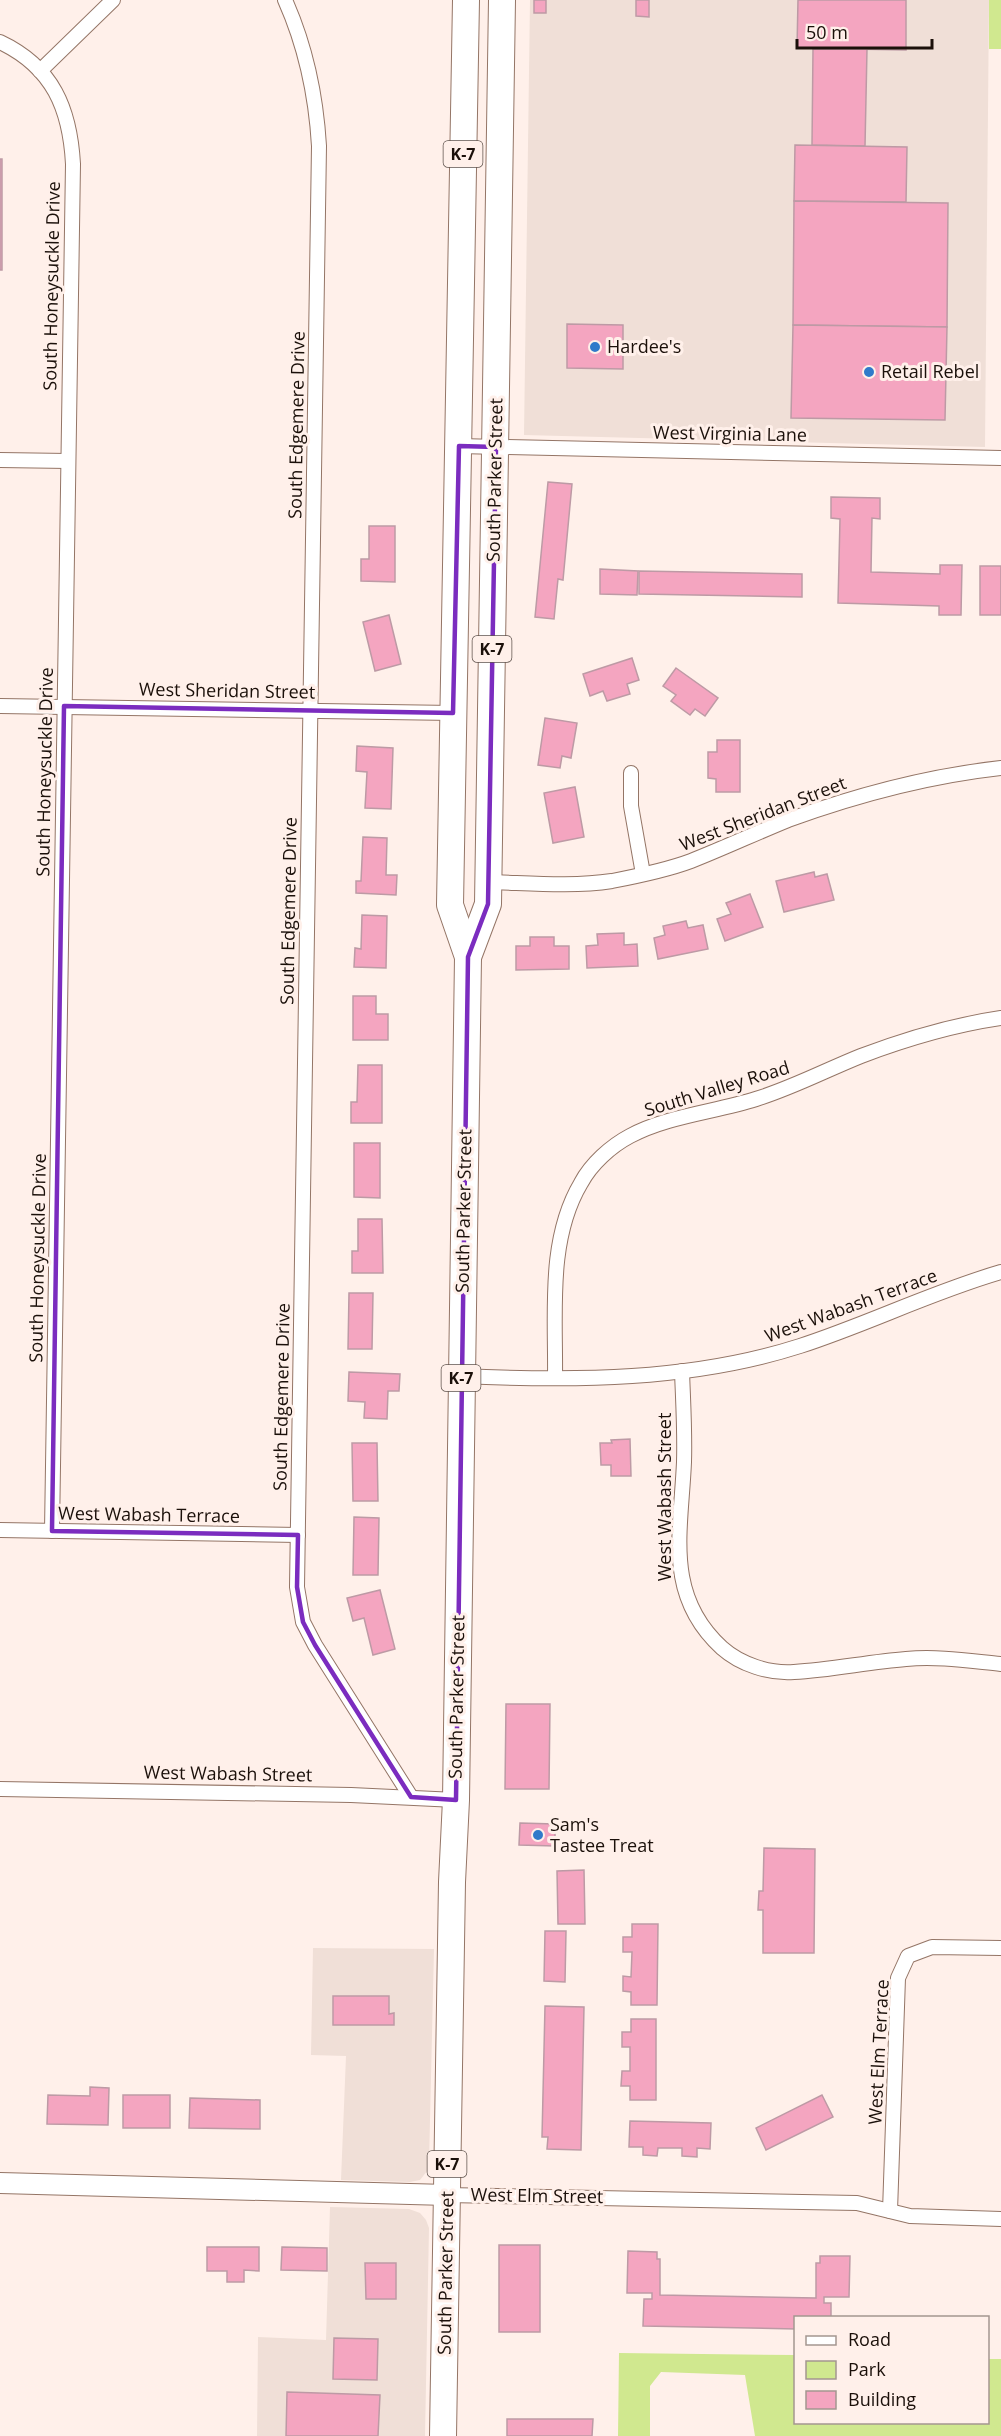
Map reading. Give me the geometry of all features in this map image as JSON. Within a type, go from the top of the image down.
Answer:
[{"type":"highway","name":"South Parker Street","points":[[466,0],[450,905],[468,957]]},
{"type":"highway","name":"South Parker Street","points":[[443,2436],[456,1800],[460,1376],[468,957],[488,904],[502,0]]},
{"type":"street","points":[[40,71],[113,0]]},
{"type":"street","name":"South Edgemere Drive","points":[[285,0],[298,29],[310,70],[318,122],[319,146],[297,1587],[303,1622],[315,1646],[411,1797]]},
{"type":"street","name":"South Honeysuckle Drive","points":[[0,42],[26,57],[53,87],[64,109],[71,133],[69,461],[52,1531]]},
{"type":"street","name":"West Virginia Lane","points":[[459,446],[1001,458]]},
{"type":"street","points":[[0,460],[69,461]]},
{"type":"street","name":"West Sheridan Street","points":[[0,706],[453,713]]},
{"type":"street","name":"West Sheridan Street","points":[[488,882],[579,883],[610,881],[643,874],[689,862],[786,821],[832,805],[937,778],[1001,768]]},
{"type":"street","points":[[631,773],[630,806],[643,874]]},
{"type":"street","name":"South Valley Road","points":[[555,1378],[559,1238],[567,1208],[582,1180],[596,1162],[614,1147],[643,1130],[780,1091],[901,1042],[958,1026],[1001,1018]]},
{"type":"street","name":"West Wabash Terrace","points":[[460,1376],[610,1378],[682,1371],[742,1361],[798,1347],[1001,1272]]},
{"type":"street","name":"West Wabash Street","points":[[682,1371],[684,1458],[680,1573],[690,1609],[707,1634],[729,1654],[745,1663],[781,1672],[792,1673],[908,1659],[952,1659],[1001,1665]]},
{"type":"street","name":"West Wabash Terrace","points":[[0,1530],[298,1535]]},
{"type":"street","name":"West Wabash Street","points":[[0,1789],[411,1797],[456,1800]]},
{"type":"street","name":"West Elm Terrace","points":[[891,2211],[898,1978],[908,1956],[932,1947],[1001,1948]]},
{"type":"street","name":"West Elm Street","points":[[0,2183],[857,2203],[910,2216],[1001,2219]]},
{"type":"highlighted area","points":[[459,446],[496,447],[488,904],[468,957],[456,1800],[411,1797],[315,1645],[303,1622],[297,1587],[298,1535],[52,1531],[64,706],[453,713]]},
{"type":"shaded area","points":[[530,0],[989,0],[985,447],[524,435]]},
{"type":"shaded area","points":[[313,1948],[434,1949],[429,2163],[427,2171],[420,2180],[410,2182],[341,2180],[346,2056],[311,2055]]},
{"type":"shaded area","points":[[330,2207],[409,2209],[420,2213],[426,2220],[429,2228],[425,2436],[257,2436],[258,2337],[326,2340]]},
{"type":"green space","points":[[989,0],[1001,0],[1001,49],[989,49]]},
{"type":"green space","points":[[619,2353],[794,2355],[794,2424],[989,2424],[989,2359],[1001,2359],[1001,2436],[755,2436],[745,2375],[661,2372],[650,2386],[650,2436],[618,2436]]},
{"type":"building","points":[[534,0],[546,0],[546,13],[534,13]]},
{"type":"building","points":[[636,0],[649,0],[649,17],[636,16]]},
{"type":"building","points":[[798,0],[906,0],[906,50],[797,48]]},
{"type":"building","points":[[813,49],[867,49],[865,146],[812,145]]},
{"type":"building","points":[[795,145],[907,147],[906,202],[794,201]]},
{"type":"building","points":[[0,159],[2,159],[2,270],[0,270]]},
{"type":"building","points":[[794,201],[948,203],[947,327],[793,325]]},
{"type":"building","name":"Hardee's","points":[[567,324],[623,325],[623,369],[567,368]]},
{"type":"building","name":"Retail Rebel","points":[[793,325],[947,327],[945,420],[791,418]]},
{"type":"building","points":[[548,482],[572,484],[563,580],[558,579],[554,619],[535,617]]},
{"type":"building","points":[[831,497],[880,498],[880,519],[872,518],[871,572],[940,574],[940,565],[962,565],[961,615],[939,615],[939,606],[838,603],[840,519],[831,518]]},
{"type":"building","points":[[369,526],[395,526],[395,582],[361,581],[361,559],[369,559]]},
{"type":"building","points":[[980,566],[1001,566],[1001,615],[980,615]]},
{"type":"building","points":[[600,569],[638,571],[637,595],[600,594]]},
{"type":"building","points":[[639,571],[802,574],[802,597],[639,594]]},
{"type":"building","points":[[389,615],[401,664],[375,671],[363,622]]},
{"type":"building","points":[[632,658],[639,680],[627,684],[630,694],[607,701],[603,691],[590,696],[583,674]]},
{"type":"building","points":[[676,668],[718,698],[705,716],[695,709],[690,715],[671,701],[676,695],[663,686]]},
{"type":"building","points":[[545,718],[577,723],[571,758],[562,756],[560,768],[538,765]]},
{"type":"building","points":[[717,740],[740,740],[740,792],[716,792],[716,779],[708,778],[708,752],[717,752]]},
{"type":"building","points":[[357,746],[393,748],[391,809],[365,808],[367,772],[356,771]]},
{"type":"building","points":[[575,787],[584,837],[553,843],[544,793]]},
{"type":"building","points":[[363,837],[387,838],[386,875],[397,875],[396,895],[356,893],[356,881],[361,881]]},
{"type":"building","points":[[814,872],[815,877],[827,874],[834,900],[784,912],[776,881]]},
{"type":"building","points":[[750,894],[763,927],[725,941],[717,919],[731,914],[726,903]]},
{"type":"building","points":[[362,915],[387,916],[386,968],[354,967],[355,948],[361,949]]},
{"type":"building","points":[[686,921],[688,928],[703,925],[708,949],[658,959],[654,938],[665,935],[663,926]]},
{"type":"building","points":[[624,933],[624,945],[637,944],[638,966],[587,968],[586,946],[598,945],[597,934]]},
{"type":"building","points":[[530,937],[554,937],[554,946],[569,946],[569,969],[516,970],[516,946],[530,946]]},
{"type":"building","points":[[353,996],[376,996],[376,1014],[388,1014],[388,1040],[353,1040]]},
{"type":"building","points":[[358,1065],[382,1065],[382,1123],[351,1123],[351,1102],[357,1102]]},
{"type":"building","points":[[354,1143],[380,1143],[380,1198],[354,1197]]},
{"type":"building","points":[[358,1219],[382,1219],[383,1273],[352,1273],[352,1251],[358,1251]]},
{"type":"building","points":[[349,1293],[373,1293],[372,1349],[348,1349]]},
{"type":"building","points":[[349,1372],[400,1374],[399,1391],[388,1391],[387,1419],[364,1418],[365,1402],[348,1401]]},
{"type":"building","points":[[630,1439],[631,1476],[611,1476],[611,1465],[601,1465],[600,1443]]},
{"type":"building","points":[[352,1443],[377,1443],[378,1501],[353,1501]]},
{"type":"building","points":[[354,1517],[379,1518],[378,1575],[353,1575]]},
{"type":"building","points":[[380,1590],[395,1649],[373,1655],[364,1618],[353,1621],[347,1598]]},
{"type":"building","points":[[506,1704],[550,1704],[549,1789],[505,1789]]},
{"type":"building","name":"Sam's Tastee Treat","points":[[520,1823],[555,1824],[555,1846],[519,1845]]},
{"type":"building","points":[[764,1848],[815,1849],[814,1953],[763,1953],[763,1910],[758,1910],[759,1891],[763,1891]]},
{"type":"building","points":[[584,1870],[585,1924],[558,1924],[557,1871]]},
{"type":"building","points":[[632,1924],[658,1924],[657,2005],[631,2005],[631,1992],[623,1991],[623,1976],[631,1977],[632,1952],[623,1952],[623,1937],[632,1937]]},
{"type":"building","points":[[545,1931],[566,1931],[565,1982],[544,1981]]},
{"type":"building","points":[[333,1996],[389,1996],[389,2014],[394,2013],[394,2025],[333,2025]]},
{"type":"building","points":[[545,2006],[584,2007],[581,2150],[547,2149],[548,2137],[542,2137]]},
{"type":"building","points":[[631,2019],[656,2019],[656,2100],[630,2100],[630,2086],[621,2086],[622,2071],[630,2071],[630,2047],[622,2047],[622,2032],[631,2032]]},
{"type":"building","points":[[90,2087],[109,2088],[108,2125],[47,2124],[48,2095],[90,2096]]},
{"type":"building","points":[[123,2095],[170,2095],[170,2128],[123,2128]]},
{"type":"building","points":[[822,2095],[833,2117],[766,2150],[756,2128]]},
{"type":"building","points":[[190,2098],[260,2100],[260,2129],[189,2128]]},
{"type":"building","points":[[630,2121],[711,2123],[710,2149],[697,2148],[697,2157],[682,2156],[682,2148],[658,2148],[657,2156],[643,2155],[643,2147],[629,2147]]},
{"type":"building","points":[[499,2245],[540,2245],[540,2332],[499,2332]]},
{"type":"building","points":[[207,2247],[259,2247],[259,2271],[244,2270],[244,2282],[227,2282],[227,2271],[207,2271]]},
{"type":"building","points":[[282,2247],[327,2248],[327,2271],[281,2270]]},
{"type":"building","points":[[628,2251],[657,2252],[657,2259],[660,2259],[660,2295],[816,2298],[816,2263],[820,2263],[820,2256],[850,2256],[849,2297],[824,2297],[824,2303],[831,2303],[831,2316],[794,2316],[794,2329],[643,2326],[644,2299],[652,2299],[652,2293],[627,2293]]},
{"type":"building","points":[[365,2263],[396,2263],[396,2299],[366,2299]]},
{"type":"building","points":[[334,2338],[378,2339],[377,2380],[333,2379]]},
{"type":"building","points":[[287,2392],[380,2395],[378,2436],[286,2436]]},
{"type":"building","points":[[507,2419],[593,2419],[592,2436],[507,2436]]},
{"type":"place","name":"Hardee's","points":[[595,347]]},
{"type":"place","name":"Retail Rebel","points":[[869,372]]},
{"type":"place","name":"Sam's Tastee Treat","points":[[538,1835]]}]
